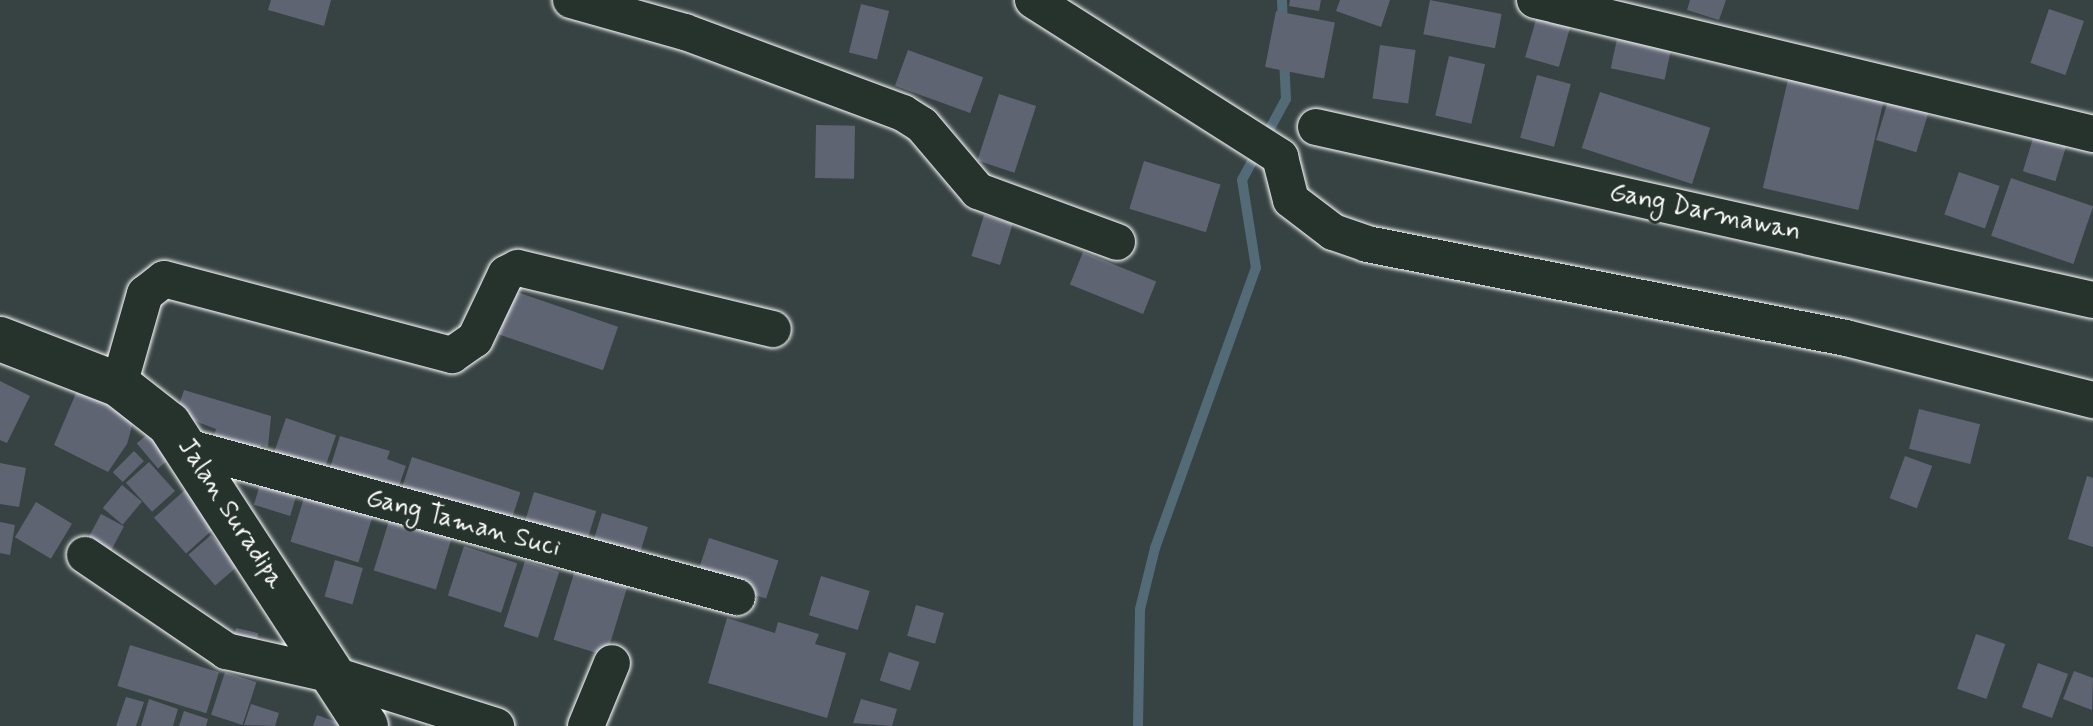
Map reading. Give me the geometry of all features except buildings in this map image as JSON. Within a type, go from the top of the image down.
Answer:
[{"type":"street","points":[[571,0],[685,32],[903,113],[922,125],[978,191],[1117,242]]},
{"type":"street","points":[[1033,0],[1280,157],[1291,200],[1333,232],[1367,244],[1846,338],[2093,400]]},
{"type":"street","points":[[1535,0],[2093,134]]},
{"type":"street","name":"Gang Darmawan","points":[[1316,127],[2093,300]]},
{"type":"street","points":[[119,385],[145,294],[164,279],[452,355],[475,339],[506,274],[518,268],[773,329]]},
{"type":"street","name":"Jalan Suradipa","points":[[0,339],[119,385],[151,406],[190,448],[238,533],[337,676],[366,726]]},
{"type":"street","name":"Gang Taman Suci","points":[[190,448],[737,597]]},
{"type":"street","points":[[85,555],[200,639],[271,665],[337,676],[496,726]]},
{"type":"street","points":[[586,726],[612,663]]},
{"type":"waterway","points":[[1282,0],[1283,26]]},
{"type":"waterway","points":[[1138,726],[1140,609],[1155,548],[1256,268],[1242,180],[1286,99],[1284,58]]}]
